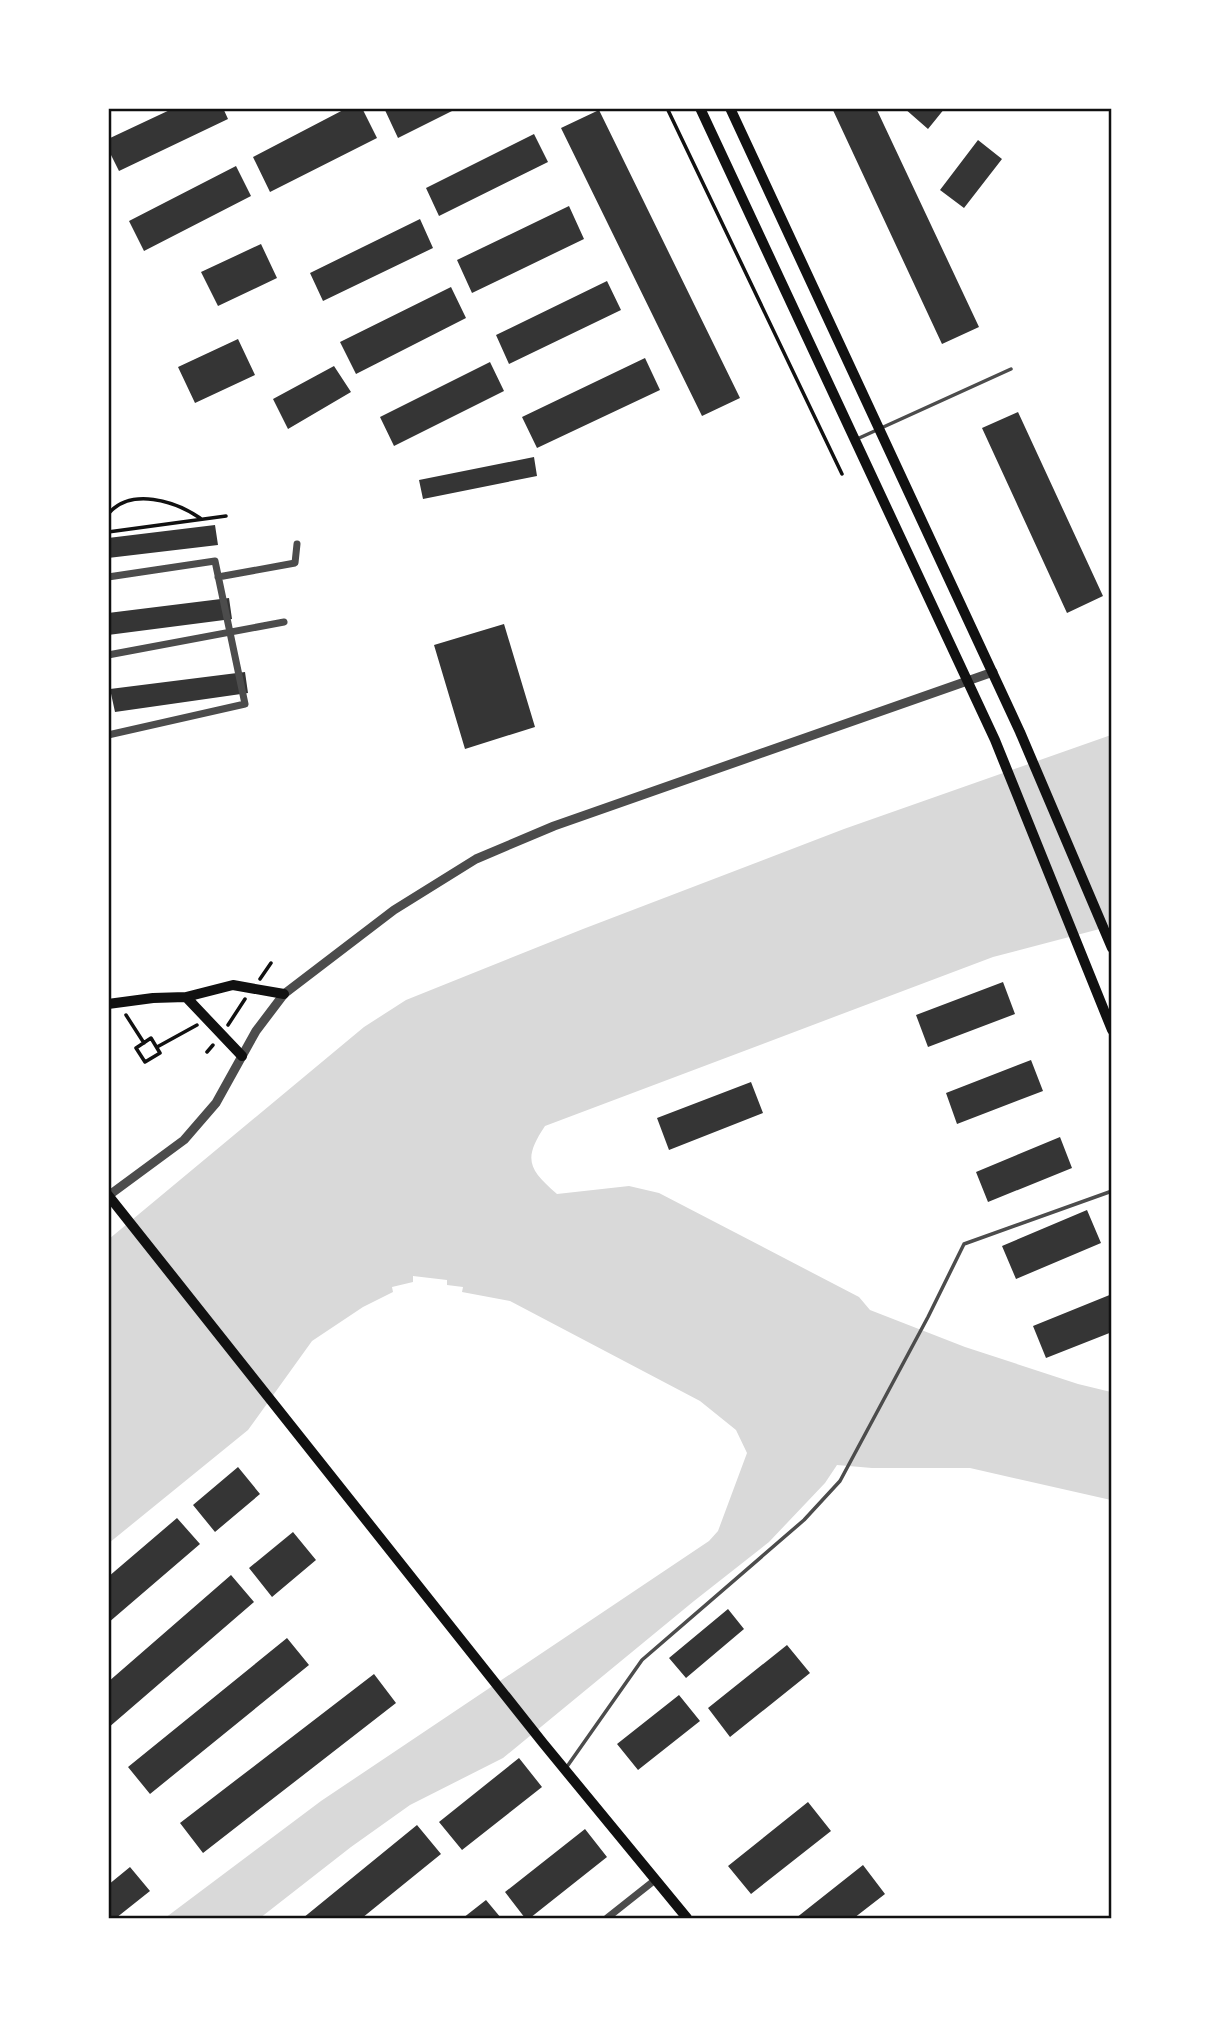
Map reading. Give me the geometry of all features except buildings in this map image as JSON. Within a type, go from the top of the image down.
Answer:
[{"type":"main road","points":[[700,108],[995,740],[1111,1030]]},
{"type":"main road","points":[[730,108],[993,672],[1111,947]]},
{"type":"main road","points":[[113,1003],[186,997],[233,985],[284,995]]},
{"type":"main road","points":[[186,997],[242,1056]]},
{"type":"main road","points":[[108,1195],[542,1743],[687,1919]]},
{"type":"street","points":[[218,577],[295,563],[297,544]]},
{"type":"street","points":[[108,577],[215,561],[245,704],[108,735]]},
{"type":"street","points":[[108,655],[284,622]]},
{"type":"street","points":[[108,1195],[184,1140],[216,1103],[256,1031],[284,995],[394,909],[476,859],[580,817],[993,672]]},
{"type":"street","points":[[607,1919],[655,1880]]},
{"type":"lane","points":[[856,439],[1011,369]]},
{"type":"lane","points":[[565,1769],[642,1660],[804,1520],[841,1481],[964,1244],[1111,1191]]},
{"type":"path","points":[[667,108],[842,474]]},
{"type":"path","points":[[108,514],[120,503],[149,499],[179,505],[201,519]]},
{"type":"path","points":[[108,532],[226,516]]},
{"type":"path","points":[[207,1052],[271,963]]},
{"type":"path","points":[[113,1003],[144,1042]]},
{"type":"path","points":[[156,1047],[208,1019]]},
{"type":"path","points":[[151,1038],[160,1053],[145,1062],[136,1048],[144,1042],[151,1038]]},
{"type":"shaded area","points":[[1111,735],[1111,926],[993,957],[545,1126],[531,1155],[535,1170],[557,1194],[629,1186],[659,1193],[859,1297],[870,1310],[965,1347],[1111,1392],[1111,1500],[970,1468],[872,1468],[837,1465],[825,1483],[769,1542],[503,1758],[410,1805],[260,1918],[165,1918],[321,1801],[709,1541],[718,1531],[747,1453],[736,1430],[700,1401],[510,1301],[462,1292],[463,1287],[447,1285],[447,1280],[413,1276],[413,1282],[392,1287],[393,1292],[363,1307],[312,1341],[248,1430],[109,1543],[109,1239],[364,1027],[406,1000],[844,829]]}]
